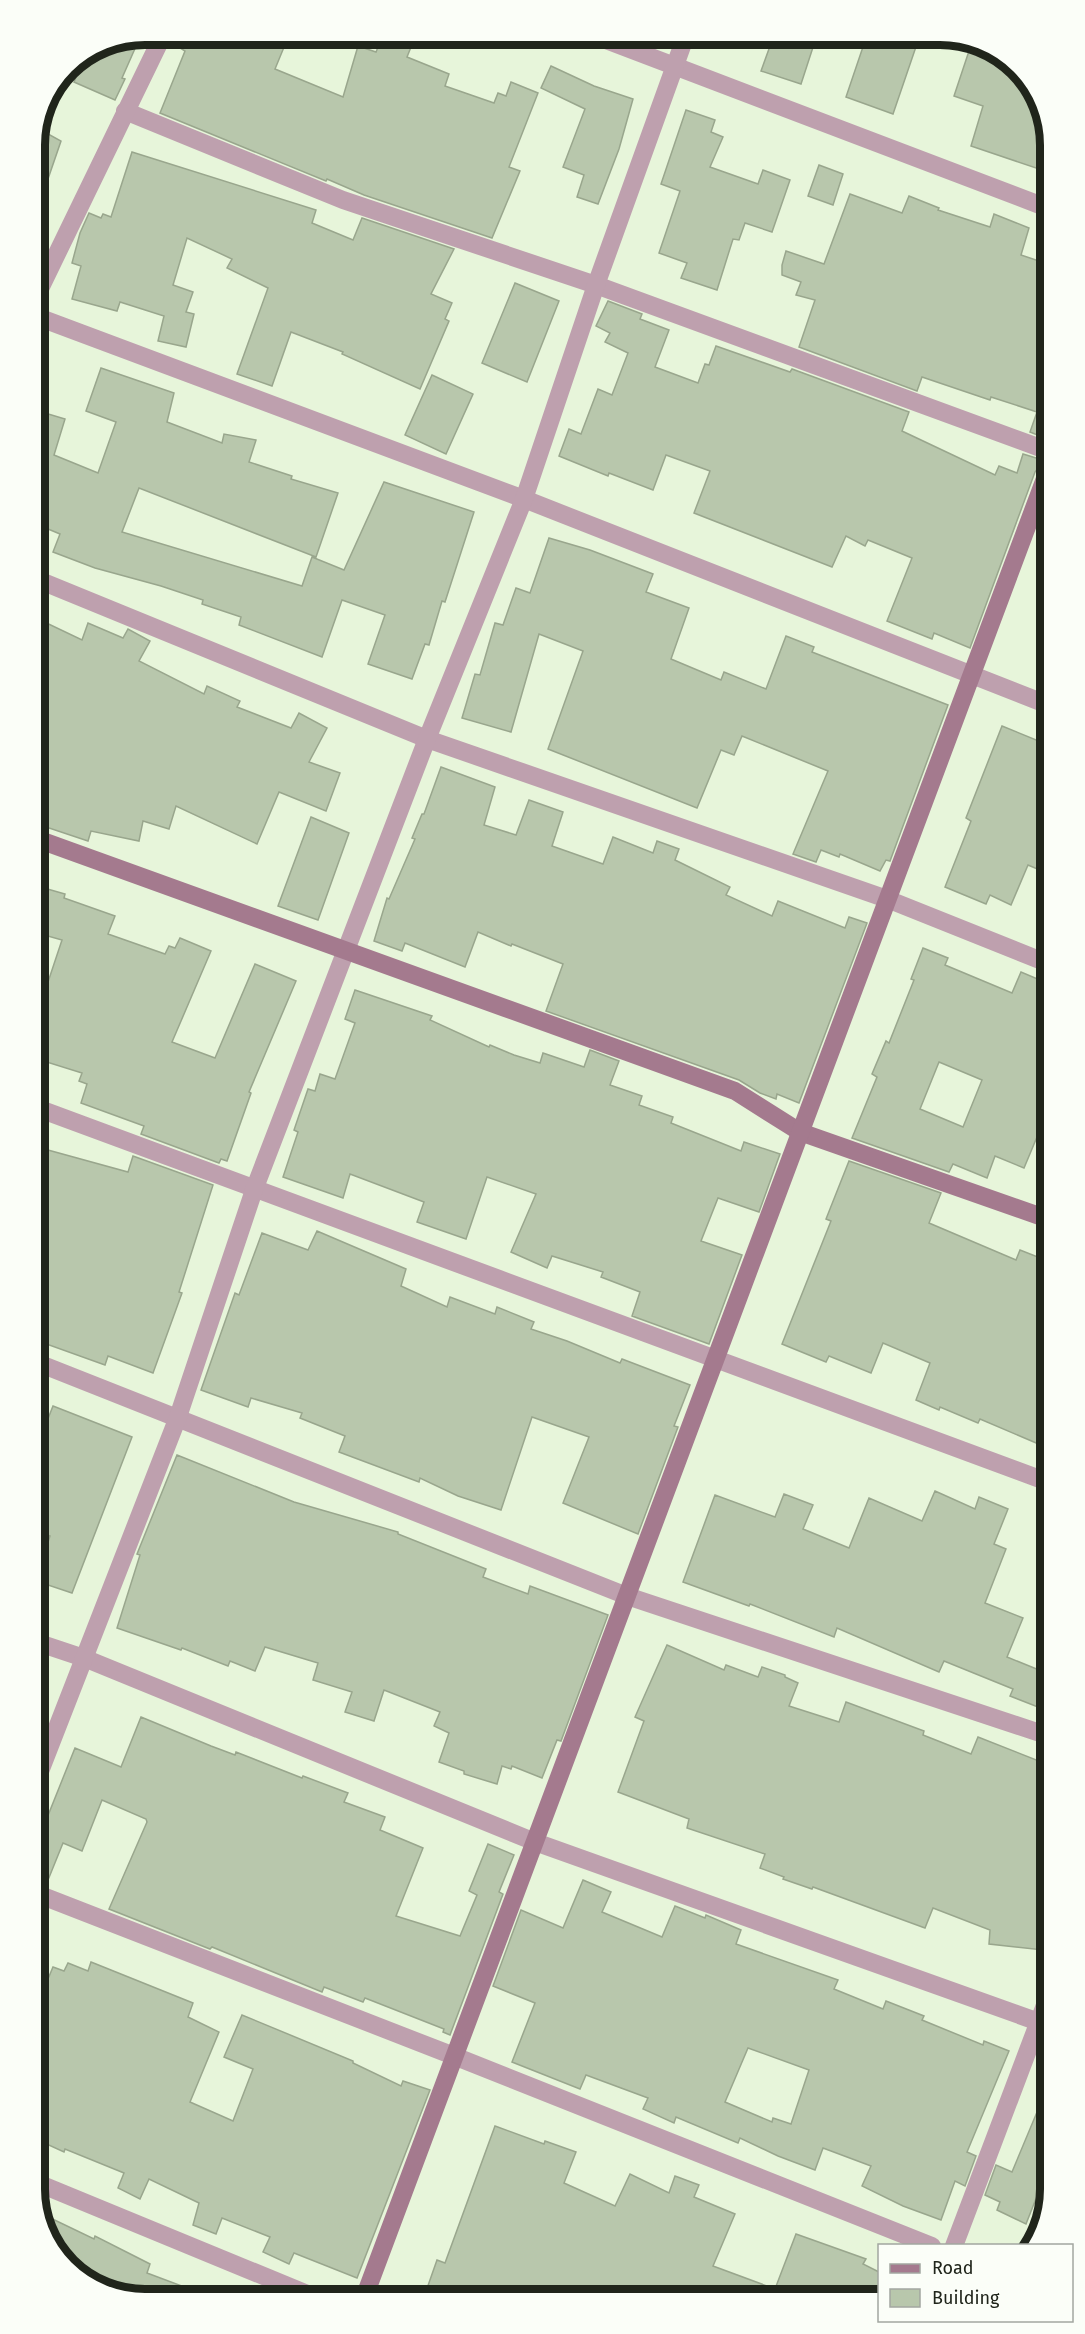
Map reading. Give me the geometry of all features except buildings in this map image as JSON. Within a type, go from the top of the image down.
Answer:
[{"type":"street","points":[[45,278],[158,45]]},
{"type":"street","points":[[619,45],[1040,205]]},
{"type":"street","points":[[45,1759],[178,1417],[254,1190],[427,739],[524,499],[596,285],[682,45]]},
{"type":"street","points":[[125,111],[343,200],[596,285],[1040,448]]},
{"type":"street","points":[[45,320],[524,499],[1040,702]]},
{"type":"street","points":[[367,2289],[1040,492]]},
{"type":"street","points":[[45,583],[427,739],[887,899],[1040,960]]},
{"type":"street","points":[[45,842],[735,1091],[800,1132],[1040,1216]]},
{"type":"street","points":[[45,1111],[254,1190],[716,1357],[1040,1479]]},
{"type":"street","points":[[45,1366],[627,1596],[1040,1733]]},
{"type":"street","points":[[45,1645],[84,1658],[535,1842],[1040,2022]]},
{"type":"street","points":[[45,1897],[927,2244]]},
{"type":"street","points":[[955,2244],[1040,2033]]},
{"type":"street","points":[[45,2186],[295,2289]]}]
